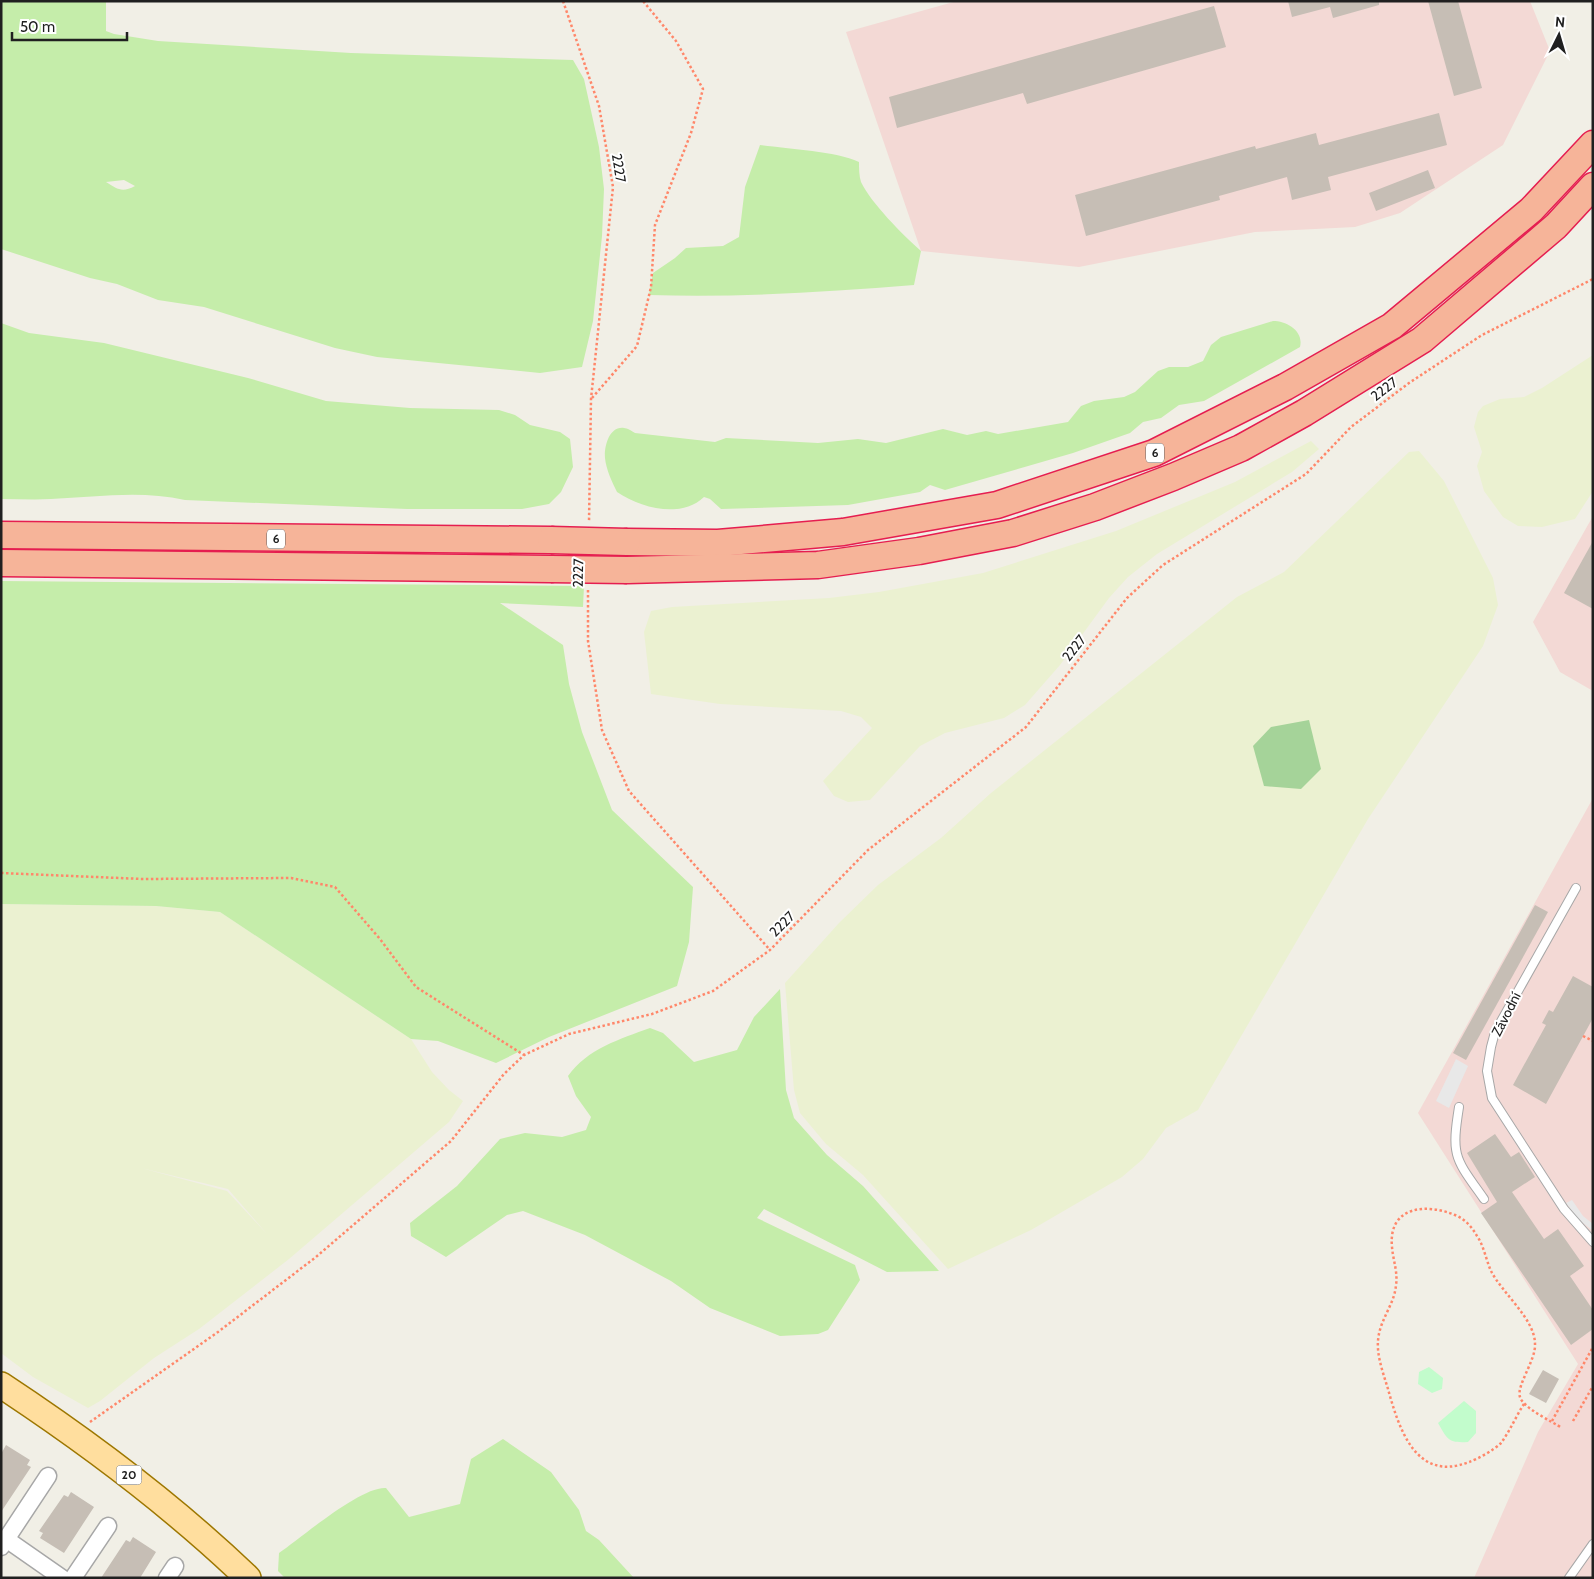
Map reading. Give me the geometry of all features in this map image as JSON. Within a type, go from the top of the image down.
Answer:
[{"type":"highway","name":"6","points":[[1,535],[718,543],[843,532],[997,505],[1154,453],[1285,387],[1392,326],[1531,210],[1593,144]]},
{"type":"highway","name":"6","points":[[1,562],[627,570],[818,565],[918,551],[1013,533],[1095,506],[1173,477],[1241,448],[1304,413],[1422,340],[1556,226],[1593,186]]},
{"type":"main road","name":"20","points":[[1,1385],[76,1435],[168,1505],[248,1578]]},
{"type":"street","points":[[48,1476],[4,1543],[62,1578]]},
{"type":"street","points":[[73,1578],[108,1526]]},
{"type":"lane","name":"Závodní","points":[[1576,888],[1496,1032],[1490,1047],[1488,1071],[1492,1098],[1564,1209],[1593,1242]]},
{"type":"lane","points":[[1459,1107],[1454,1138],[1456,1156],[1484,1199]]},
{"type":"lane","points":[[1569,1578],[1593,1544]]},
{"type":"path","name":"2227","points":[[563,1],[599,106],[613,187],[591,399],[589,530]]},
{"type":"path","points":[[591,399],[637,346],[651,287],[655,225],[691,132],[703,89],[676,41],[643,1]]},
{"type":"path","name":"2227","points":[[588,590],[588,641],[602,730],[628,791],[770,950],[868,850],[1026,727],[1127,598],[1163,565],[1306,474],[1351,427],[1409,384],[1482,336],[1593,279]]},
{"type":"path","points":[[1,873],[143,879],[291,878],[335,887],[380,939],[416,987],[524,1055]]},
{"type":"path","points":[[76,1435],[94,1418],[218,1332],[316,1258],[452,1141],[504,1074],[524,1055],[569,1034],[652,1014],[713,991],[770,950]]},
{"type":"path","points":[[1583,1036],[1593,1041]]},
{"type":"path","points":[[1524,1404],[1500,1444],[1472,1461],[1457,1467],[1435,1466],[1410,1447],[1394,1412],[1378,1350],[1378,1332],[1396,1286],[1391,1246],[1393,1231],[1400,1218],[1412,1210],[1422,1208],[1456,1216],[1470,1226],[1479,1238],[1491,1272],[1531,1328],[1536,1342],[1535,1357],[1520,1389],[1520,1396],[1524,1404],[1562,1428]]},
{"type":"path","points":[[1552,1421],[1593,1347]]},
{"type":"path","points":[[1574,1421],[1593,1386]]},
{"type":"shaded area","points":[[957,1],[1530,1],[1550,51],[1503,145],[1400,213],[1355,227],[1255,232],[1079,267],[921,251],[846,32]]},
{"type":"shaded area","points":[[1593,516],[1593,691],[1560,672],[1533,622]]},
{"type":"shaded area","points":[[1593,798],[1593,1578],[1474,1578],[1538,1432],[1578,1364],[1418,1113]]},
{"type":"shaded area","points":[[1456,1059],[1468,1066],[1449,1108],[1436,1101]]},
{"type":"shaded area","points":[[1572,1200],[1583,1216],[1593,1224],[1593,1231],[1578,1219],[1566,1203]]},
{"type":"green space","points":[[1,1],[106,1],[106,31],[158,41],[351,53],[573,60],[584,79],[599,147],[604,189],[602,236],[593,321],[582,367],[540,373],[377,357],[335,348],[204,307],[158,300],[117,284],[90,278],[1,249]],"holes":[[[124,180],[135,186],[123,190],[113,187],[106,182]]]},
{"type":"green space","points":[[760,145],[837,155],[859,162],[860,180],[872,199],[921,251],[914,285],[749,295],[649,295],[653,273],[686,248],[723,246],[739,237],[745,187]]},
{"type":"green space","points":[[1273,321],[1284,323],[1293,328],[1301,341],[1300,347],[1204,401],[1179,405],[1161,418],[1143,422],[1130,433],[1073,453],[945,490],[930,485],[920,492],[848,505],[721,509],[710,499],[704,497],[695,504],[684,508],[661,509],[637,503],[617,492],[606,462],[605,448],[608,438],[619,428],[627,428],[635,433],[715,442],[726,438],[818,443],[858,439],[886,443],[943,429],[967,435],[986,431],[998,434],[1068,422],[1081,406],[1094,401],[1124,397],[1135,392],[1158,371],[1169,367],[1188,367],[1203,361],[1211,345],[1221,337]]},
{"type":"green space","points":[[1,323],[29,333],[104,343],[248,378],[326,401],[410,408],[499,410],[515,415],[530,425],[560,432],[570,439],[573,467],[561,492],[549,504],[522,509],[407,509],[185,500],[152,495],[1,499]]},
{"type":"green space","points":[[1593,355],[1593,491],[1575,519],[1542,527],[1518,526],[1503,517],[1484,491],[1477,466],[1482,452],[1474,427],[1478,412],[1483,406],[1500,399],[1524,397],[1542,388]]},
{"type":"green space","points":[[1311,441],[1319,449],[1292,472],[1157,554],[1128,577],[1109,598],[1060,665],[1025,705],[1004,718],[945,733],[920,746],[870,800],[848,802],[834,796],[823,781],[872,728],[861,717],[841,711],[720,704],[651,694],[644,632],[651,611],[672,607],[829,598],[879,592],[983,573],[1116,531],[1235,482]]},
{"type":"green space","points":[[1419,451],[1444,481],[1493,578],[1498,605],[1483,646],[1368,819],[1198,1110],[1166,1128],[1143,1159],[1122,1177],[1031,1230],[948,1269],[863,1175],[826,1144],[800,1113],[794,1090],[785,983],[839,923],[878,885],[941,838],[991,793],[1237,597],[1284,572],[1409,452]]},
{"type":"green space","points":[[1,581],[584,586],[583,607],[500,603],[563,645],[569,684],[582,732],[612,810],[693,887],[689,942],[677,986],[549,1037],[496,1063],[438,1041],[411,1039],[220,912],[156,906],[1,904]]},
{"type":"green space","points":[[1309,720],[1321,769],[1301,789],[1264,786],[1253,746],[1271,727]]},
{"type":"green space","points":[[1,904],[156,906],[220,912],[411,1039],[432,1072],[449,1090],[463,1101],[449,1122],[289,1259],[199,1329],[154,1358],[100,1401],[88,1408],[33,1377],[1,1353]],"holes":[[[141,1168],[228,1189],[267,1234],[227,1191]]]},
{"type":"green space","points":[[780,989],[786,1090],[794,1118],[827,1155],[863,1186],[939,1271],[887,1272],[764,1209],[757,1218],[855,1265],[860,1280],[828,1330],[818,1334],[780,1336],[710,1308],[671,1281],[585,1235],[523,1211],[507,1215],[446,1257],[411,1236],[410,1223],[457,1186],[500,1139],[525,1133],[562,1137],[586,1130],[591,1117],[576,1096],[568,1076],[594,1052],[650,1028],[663,1033],[694,1062],[737,1050],[754,1017]]},
{"type":"green space","points":[[1429,1367],[1443,1378],[1442,1389],[1432,1393],[1418,1384],[1419,1372]]},
{"type":"green space","points":[[1464,1401],[1476,1411],[1476,1433],[1468,1442],[1456,1442],[1447,1437],[1438,1423]]},
{"type":"green space","points":[[503,1439],[551,1472],[579,1510],[586,1531],[599,1540],[634,1578],[285,1578],[278,1571],[279,1553],[347,1504],[375,1490],[386,1488],[409,1517],[460,1504],[471,1459]]},
{"type":"building","points":[[1288,1],[1379,1],[1379,5],[1333,18],[1330,7],[1292,17]]},
{"type":"building","points":[[1428,1],[1458,1],[1482,88],[1454,96]]},
{"type":"building","points":[[1214,6],[1226,47],[1027,104],[1023,93],[897,128],[889,97]]},
{"type":"building","points":[[1439,113],[1447,145],[1328,177],[1331,190],[1292,200],[1287,177],[1219,196],[1220,200],[1086,236],[1075,195],[1255,146],[1256,149],[1316,133],[1319,145]]},
{"type":"building","points":[[1428,170],[1435,188],[1376,211],[1369,193]]},
{"type":"building","points":[[1593,541],[1593,609],[1564,593]]},
{"type":"building","points":[[1535,905],[1548,912],[1466,1060],[1453,1053]]},
{"type":"building","points":[[1573,976],[1593,987],[1593,1018],[1546,1104],[1513,1085],[1546,1025],[1542,1023],[1549,1010],[1553,1012]]},
{"type":"building","points":[[1495,1134],[1511,1157],[1519,1152],[1535,1177],[1512,1192],[1544,1239],[1558,1229],[1584,1266],[1570,1276],[1593,1310],[1593,1329],[1571,1345],[1481,1213],[1497,1202],[1467,1153]]},
{"type":"building","points":[[1543,1370],[1559,1379],[1546,1403],[1529,1394]]},
{"type":"building","points":[[6,1445],[30,1460],[27,1465],[31,1467],[1,1512],[1,1454]]},
{"type":"building","points":[[71,1492],[94,1507],[64,1553],[40,1538],[43,1533],[39,1531],[64,1495],[68,1497]]},
{"type":"building","points":[[133,1537],[156,1552],[140,1578],[101,1578],[126,1540],[130,1542]]}]
